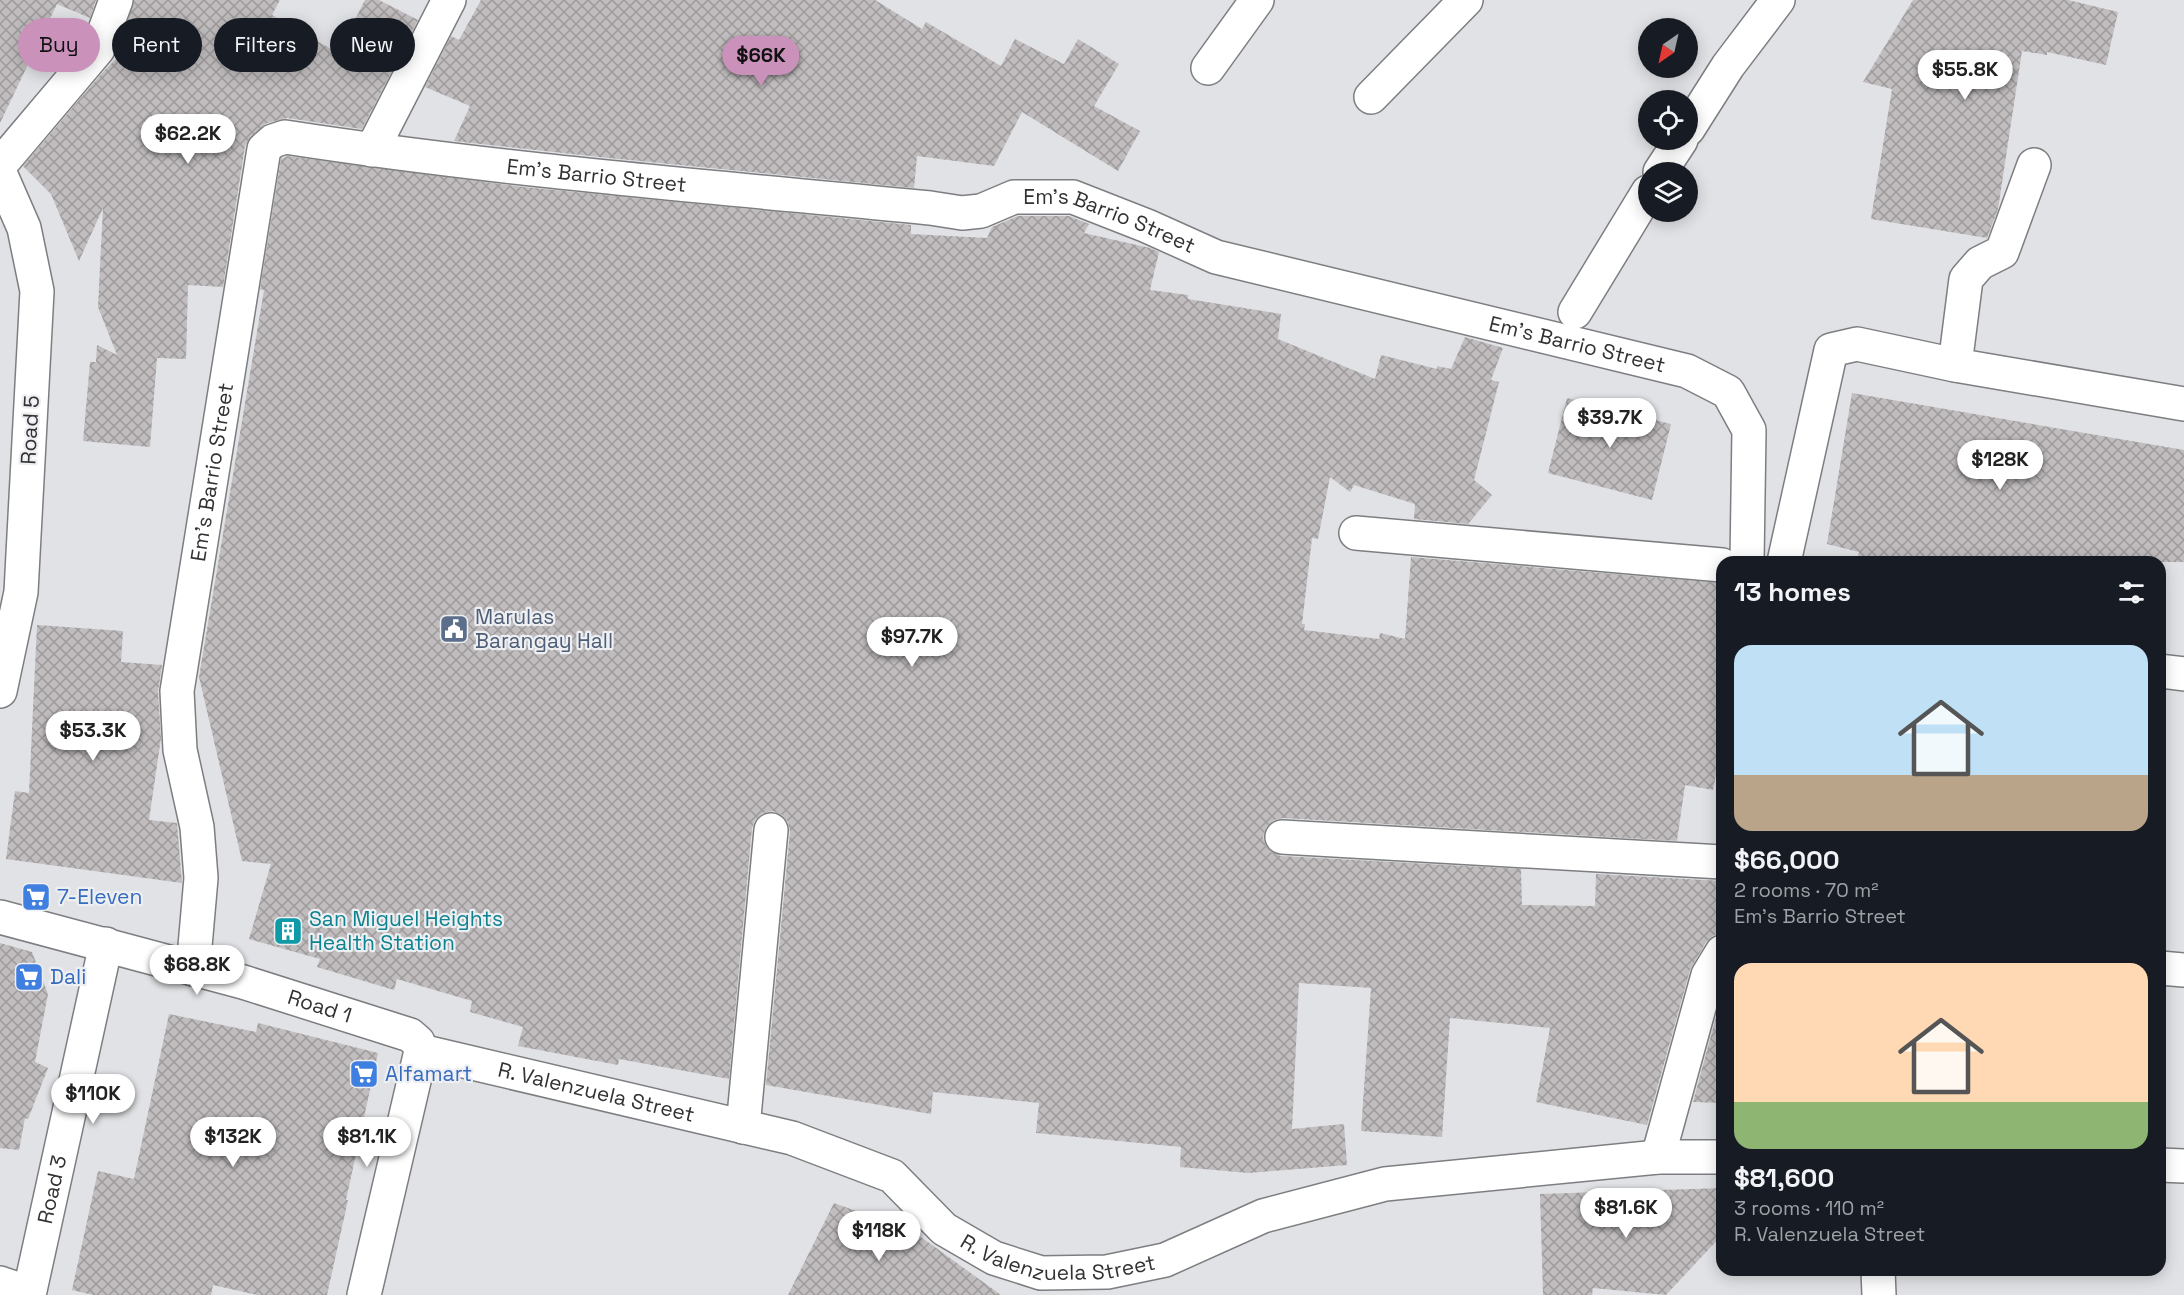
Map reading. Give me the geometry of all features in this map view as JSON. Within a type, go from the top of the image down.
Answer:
[{"type":"street","points":[[0,165],[98,49],[116,0]]},
{"type":"street","points":[[372,150],[449,0]]},
{"type":"street","points":[[1208,68],[1257,0]]},
{"type":"street","points":[[1371,97],[1466,0]]},
{"type":"street","points":[[1698,113],[1728,66],[1778,0]]},
{"type":"street","name":"Em’s Barrio Street","points":[[194,969],[201,878],[197,827],[180,750],[177,691],[264,149],[273,141],[285,137],[503,167],[962,213],[981,211],[1014,197],[1073,197],[1216,256],[1688,371],[1728,393],[1749,430],[1747,556]]},
{"type":"street","points":[[1955,365],[1966,279],[1980,263],[2002,252],[2034,165]]},
{"type":"street","name":"Road 5","points":[[0,173],[24,228],[36,291],[12,540],[21,592],[0,691]]},
{"type":"street","points":[[1575,312],[1638,208]]},
{"type":"street","points":[[1786,556],[1831,350],[1857,344],[1955,365],[2184,404]]},
{"type":"street","points":[[1356,533],[1716,564]]},
{"type":"street","points":[[2166,672],[2184,674]]},
{"type":"street","points":[[743,1127],[771,830]]},
{"type":"street","points":[[1282,837],[1716,862]]},
{"type":"street","name":"Road 1","points":[[0,917],[243,982],[411,1035],[418,1042],[421,1051]]},
{"type":"street","name":"Road 3","points":[[19,1290],[106,944]]},
{"type":"street","points":[[1658,1157],[1708,975],[1716,962]]},
{"type":"street","points":[[2166,968],[2184,970]]},
{"type":"street","points":[[364,1295],[421,1051]]},
{"type":"street","name":"R. Valenzuela Street","points":[[421,1051],[792,1138],[892,1176],[944,1229],[994,1258],[1041,1273],[1107,1272],[1165,1260],[1263,1216],[1384,1184],[1658,1157],[1716,1157]]},
{"type":"street","points":[[2166,1165],[2184,1166]]},
{"type":"street","points":[[1878,1276],[1879,1295]]},
{"type":"building","points":[[0,0],[96,0],[90,18],[57,4],[50,18],[18,18],[18,72],[24,72],[0,123]]},
{"type":"building","points":[[134,0],[280,0],[272,15],[277,18],[214,18],[214,72],[318,72],[318,41],[330,48],[330,72],[391,72],[362,129],[287,118],[267,123],[251,136],[245,146],[223,287],[188,285],[186,359],[157,358],[150,447],[83,441],[90,362],[96,362],[97,345],[117,355],[98,307],[103,208],[79,261],[51,194],[23,166],[112,63],[112,72],[202,72],[202,18],[129,18]]},
{"type":"building","points":[[365,0],[379,0],[414,18],[356,18]]},
{"type":"building","points":[[481,0],[875,0],[922,29],[926,22],[1001,66],[1015,39],[1064,64],[1078,39],[1119,64],[1094,106],[1140,131],[1118,171],[1022,112],[994,166],[917,156],[914,188],[454,141],[470,106],[425,87],[451,36],[459,40]]},
{"type":"building","points":[[1913,0],[2068,0],[2118,12],[2106,65],[2047,52],[2047,55],[2022,51],[1998,209],[1987,238],[1871,219],[1892,89],[1863,82]]},
{"type":"building","points":[[287,156],[524,187],[911,225],[911,234],[987,238],[992,227],[1018,216],[1069,216],[1089,224],[1084,233],[1159,252],[1150,290],[1188,295],[1188,299],[1281,314],[1278,339],[1375,379],[1381,355],[1437,369],[1437,366],[1451,369],[1465,337],[1503,348],[1491,380],[1499,382],[1474,480],[1492,495],[1468,524],[1414,519],[1415,504],[1354,485],[1350,492],[1330,477],[1318,539],[1312,538],[1302,624],[1305,624],[1304,630],[1379,639],[1380,633],[1405,639],[1411,557],[1716,582],[1716,774],[1713,790],[1685,785],[1677,841],[1283,818],[1274,820],[1267,826],[1263,837],[1271,852],[1281,856],[1521,869],[1522,905],[1595,906],[1596,874],[1716,881],[1716,934],[1706,942],[1690,970],[1647,1125],[1536,1102],[1550,1028],[1450,1018],[1442,1137],[1361,1131],[1371,988],[1299,983],[1292,1129],[1344,1124],[1347,1165],[1249,1173],[1180,1167],[1181,1147],[1036,1133],[1039,1103],[933,1092],[931,1114],[766,1085],[790,832],[788,822],[782,815],[773,811],[763,813],[755,820],[752,828],[729,1079],[619,1059],[618,1065],[518,1046],[523,1027],[470,1012],[472,1001],[397,979],[394,990],[317,967],[320,959],[249,939],[271,864],[242,861],[199,677],[264,290],[260,289],[281,159]]},
{"type":"building","points":[[1852,393],[2184,450],[2184,562],[2166,562],[2166,556],[1858,556],[1859,552],[1827,544]]},
{"type":"building","points":[[1567,398],[1671,424],[1652,500],[1548,473]]},
{"type":"building","points":[[37,625],[123,631],[121,662],[162,665],[158,692],[161,738],[149,820],[177,823],[182,883],[6,859],[15,791],[29,793]]},
{"type":"building","points":[[0,943],[32,952],[48,994],[35,1062],[48,1068],[28,1119],[25,1118],[19,1150],[0,1148]]},
{"type":"building","points":[[169,1014],[256,1032],[258,1023],[378,1053],[327,1295],[257,1295],[213,1285],[211,1295],[93,1295],[72,1290],[98,1171],[134,1179]]},
{"type":"building","points":[[1716,1017],[1716,1103],[1693,1102]]},
{"type":"building","points":[[1716,1188],[1716,1241],[1666,1295],[1593,1288],[1592,1295],[1543,1295],[1540,1194]]},
{"type":"building","points":[[834,1203],[914,1232],[1001,1295],[788,1295]]},
{"type":"place","name":"Marulas Barangay Hall","points":[[454,629]]},
{"type":"place","name":"7-Eleven","points":[[36,897]]},
{"type":"place","name":"San Miguel Heights Health Station","points":[[288,931]]},
{"type":"place","name":"Dali","points":[[29,977]]},
{"type":"place","name":"Alfamart","points":[[364,1074]]}]
